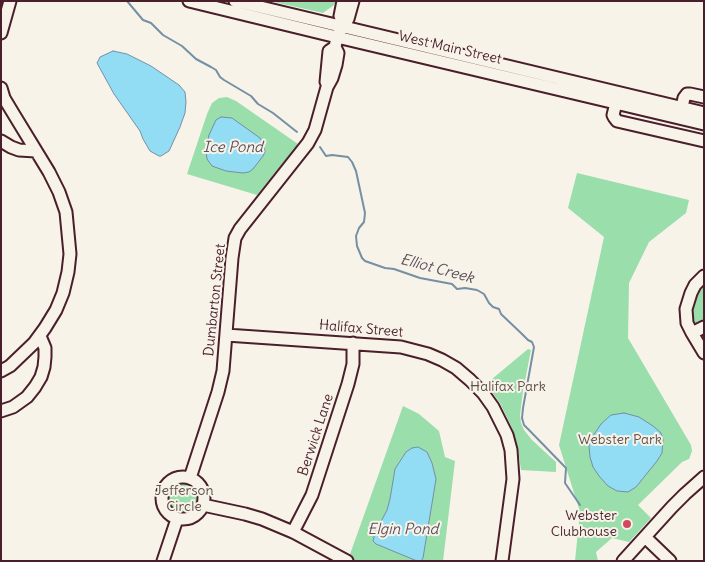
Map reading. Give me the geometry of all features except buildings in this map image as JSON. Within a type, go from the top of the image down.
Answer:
[{"type":"street","points":[[1,32],[10,1]]},
{"type":"street","name":"West Main Street","points":[[189,1],[704,113]]},
{"type":"street","name":"West Main Street","points":[[235,1],[340,33],[704,124]]},
{"type":"street","points":[[340,33],[340,16],[343,1]]},
{"type":"street","points":[[340,33],[348,19],[353,1]]},
{"type":"street","name":"Dumbarton Street","points":[[190,478],[223,371],[235,238],[316,130],[327,87],[328,52],[340,33]]},
{"type":"street","points":[[1,88],[4,98],[59,192],[66,212],[70,254],[63,293],[56,310],[34,344],[1,371]]},
{"type":"street","points":[[682,108],[687,94],[704,97]]},
{"type":"street","points":[[616,103],[613,114],[617,120],[704,141]]},
{"type":"street","points":[[1,141],[19,150],[36,151]]},
{"type":"street","points":[[704,276],[695,285],[686,309],[687,323],[704,353]]},
{"type":"street","points":[[692,333],[704,327]]},
{"type":"street","name":"Halifax Street","points":[[226,335],[401,347],[428,354],[456,368],[483,393],[507,435],[514,479],[502,561]]},
{"type":"street","points":[[1,411],[13,407],[27,396],[41,377],[46,357],[40,336]]},
{"type":"street","name":"Berwick Lane","points":[[293,532],[312,495],[348,384],[353,364],[353,343]]},
{"type":"street","points":[[623,561],[684,494],[704,477]]},
{"type":"street","points":[[190,478],[201,486],[204,492],[204,505],[194,517],[177,519],[172,517],[163,506],[163,491],[172,480],[190,478]]},
{"type":"street","points":[[204,505],[262,519],[293,532],[340,559]]},
{"type":"street","points":[[163,561],[177,519]]},
{"type":"street","points":[[645,537],[670,561]]},
{"type":"green space","points":[[270,1],[336,1],[334,5],[323,13]]},
{"type":"green space","points":[[227,97],[236,101],[298,144],[257,195],[187,174],[212,103],[219,98]]},
{"type":"green space","name":"Webster Park","points":[[577,173],[689,200],[686,213],[649,242],[629,283],[628,338],[691,445],[692,451],[689,459],[682,462],[638,505],[651,518],[629,542],[612,538],[596,552],[598,561],[575,561],[580,512],[559,445],[604,237],[568,208]]},
{"type":"green space","points":[[704,284],[704,323],[699,325],[694,322],[691,308]]},
{"type":"green space","name":"Halifax Park","points":[[528,349],[531,350],[523,391],[521,423],[532,440],[556,462],[556,472],[521,470],[518,448],[512,428],[500,403],[486,384]]},
{"type":"green space","points":[[403,406],[419,414],[439,431],[445,457],[455,461],[443,561],[356,561],[349,557]]},
{"type":"green space","name":"Jefferson Circle","points":[[184,483],[196,487],[200,499],[196,511],[184,515],[172,511],[168,499],[172,487]]},
{"type":"water","points":[[113,51],[127,54],[151,66],[179,85],[185,92],[185,113],[180,127],[169,151],[161,156],[150,151],[140,131],[114,94],[97,63],[100,57]]},
{"type":"water","name":"Ice Pond","points":[[221,117],[232,118],[260,138],[264,145],[265,152],[263,156],[249,172],[226,171],[212,166],[207,159],[206,151],[209,135],[216,120]]},
{"type":"water","points":[[624,413],[639,417],[653,426],[661,433],[663,439],[662,453],[657,461],[636,487],[628,492],[617,491],[608,486],[599,476],[593,467],[589,446],[601,424],[611,415]]},
{"type":"water","name":"Elgin Pond","points":[[418,447],[427,452],[436,479],[421,561],[376,544],[373,541],[387,510],[395,469],[406,452]]},
{"type":"waterway","name":"Elliot Creek","points":[[127,1],[143,20],[151,23],[163,35],[182,46],[196,59],[216,70],[220,77],[251,96],[258,104],[297,132]]},
{"type":"waterway","name":"Elliot Creek","points":[[320,147],[326,156],[348,157],[356,171],[365,213],[364,222],[356,236],[357,246],[365,261],[420,278],[452,284],[457,289],[477,290],[484,294],[489,303],[499,309],[501,314],[532,342],[534,347],[522,418],[524,425],[566,468],[565,483],[580,505]]},
{"type":"place","name":"Webster Clubhouse","points":[[627,524]]}]
